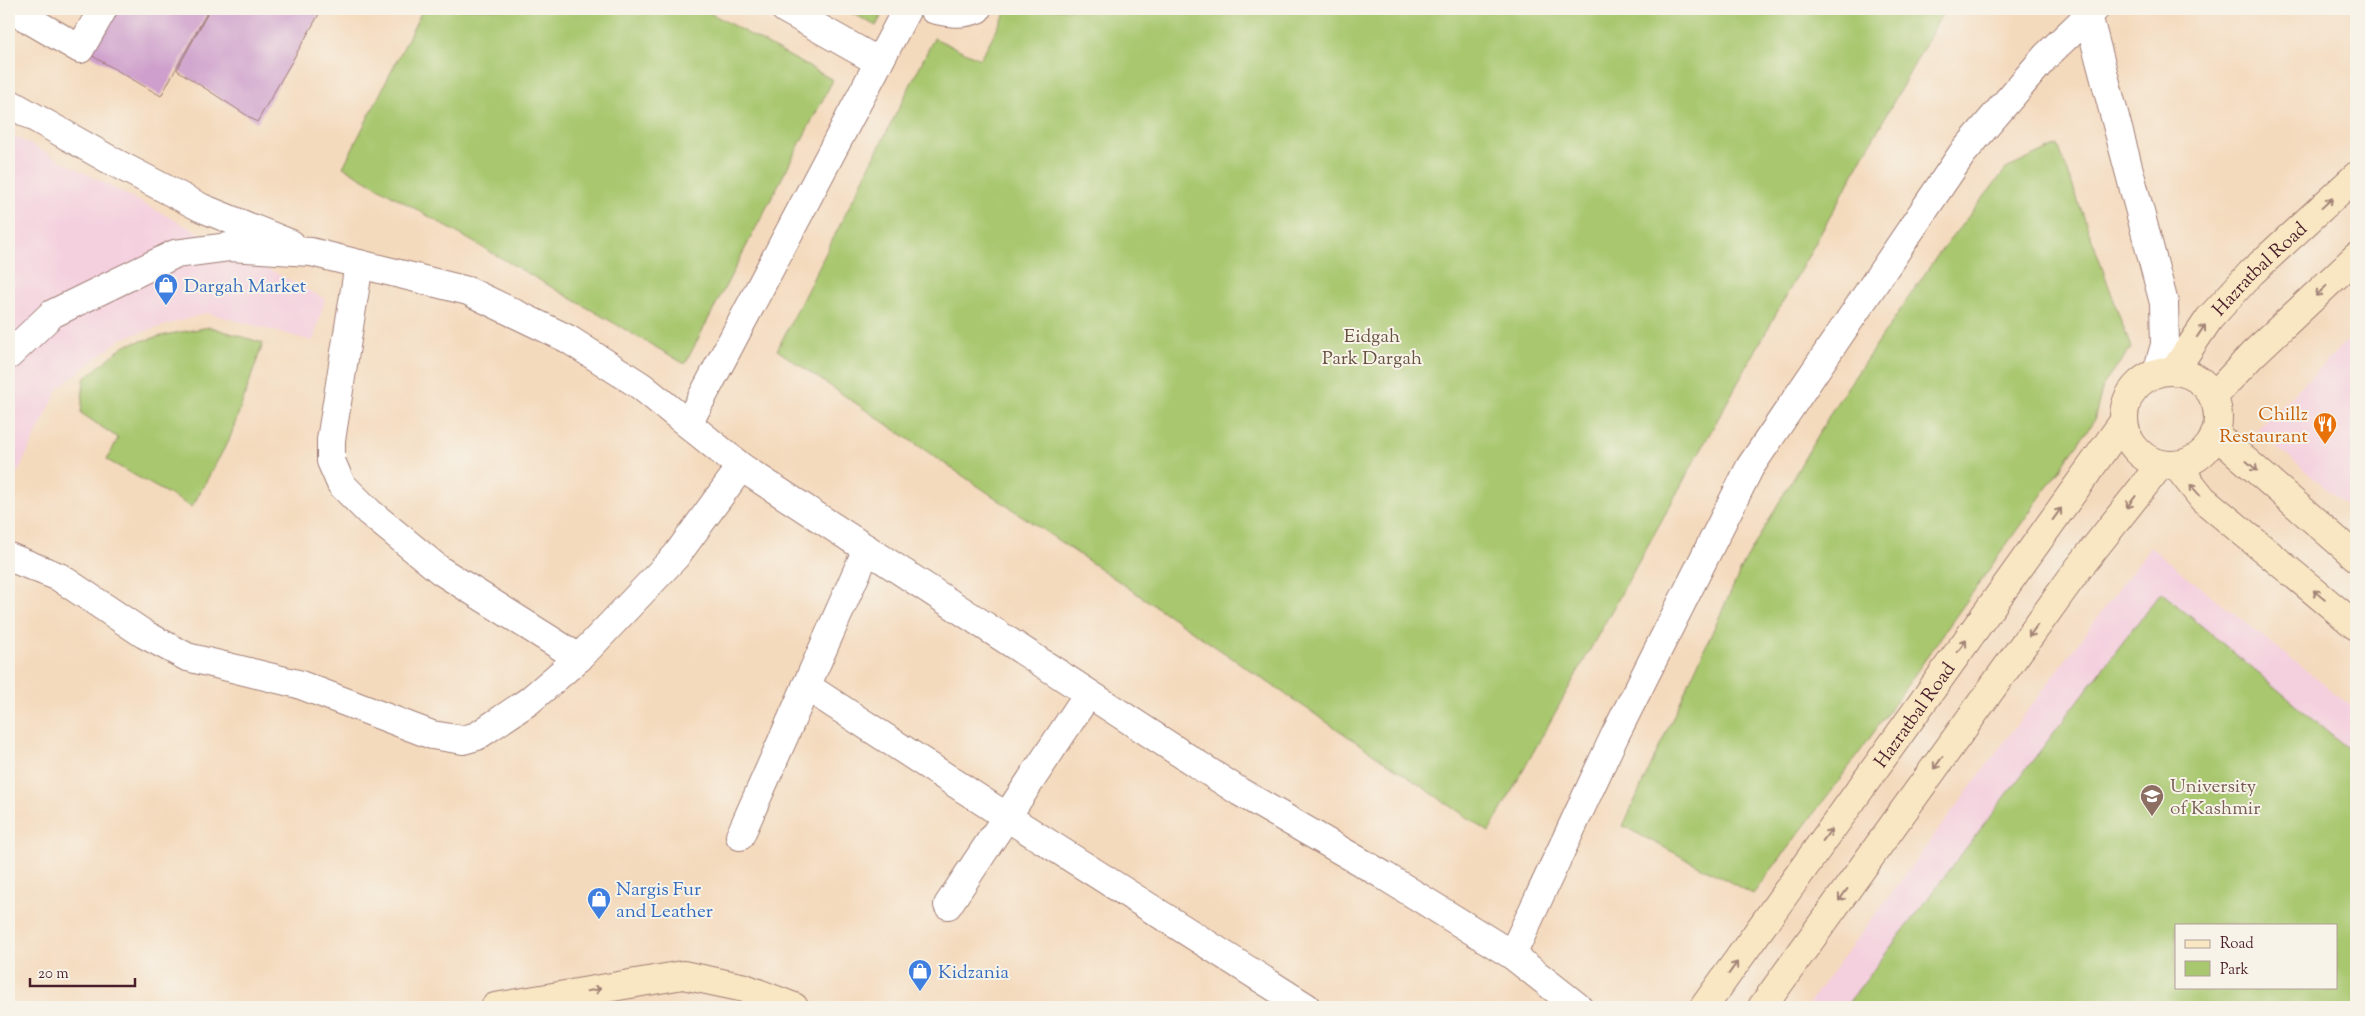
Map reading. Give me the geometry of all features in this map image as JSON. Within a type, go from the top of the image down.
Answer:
[{"type":"main road","name":"Hazratbal Road","points":[[2165,372],[2209,319],[2251,273],[2356,176]]},
{"type":"main road","points":[[2213,397],[2252,355],[2356,257]]},
{"type":"main road","points":[[2165,372],[2190,374],[2203,384],[2213,397],[2218,415],[2216,434],[2205,451],[2189,462],[2168,464],[2147,459],[2136,449],[2127,436],[2124,422],[2125,406],[2132,391],[2143,380],[2165,372]]},
{"type":"main road","name":"Hazratbal Road","points":[[1704,1007],[2124,422]]},
{"type":"main road","points":[[2216,434],[2356,557]]},
{"type":"main road","points":[[2168,464],[2203,499],[2356,626]]},
{"type":"main road","points":[[1762,1007],[2078,569],[2168,464]]},
{"type":"main road","points":[[495,1007],[683,975],[745,988],[794,1007]]},
{"type":"street","points":[[11,9],[80,48],[103,9]]},
{"type":"street","points":[[785,9],[879,62]]},
{"type":"street","points":[[688,424],[907,9]]},
{"type":"street","points":[[933,9],[949,13],[969,12],[977,9]]},
{"type":"street","points":[[2091,12],[2164,303],[2165,372]]},
{"type":"street","points":[[1512,955],[1615,735],[1750,467],[1962,154],[2046,56],[2091,12]]},
{"type":"street","points":[[9,103],[110,160],[202,208],[310,252],[468,290],[568,339],[641,386],[741,467],[1240,792],[1383,875],[1512,955],[1578,1007]]},
{"type":"street","points":[[9,355],[52,314],[175,254],[229,247],[310,252]]},
{"type":"street","points":[[359,264],[331,440],[331,461],[340,484],[369,512],[441,571],[579,658]]},
{"type":"street","points":[[9,557],[59,577],[144,634],[187,657],[298,684],[447,739],[463,740],[477,736],[529,701],[579,658],[676,556],[741,467]]},
{"type":"street","points":[[740,836],[867,549]]},
{"type":"street","points":[[806,686],[1006,817],[1306,1007]]},
{"type":"street","points":[[948,905],[1088,694]]},
{"type":"shaded area","name":"Dargah Market","points":[[9,133],[325,299],[313,341],[207,313],[122,338],[59,388],[9,490]]},
{"type":"shaded area","points":[[2356,332],[2356,514],[2257,430]]},
{"type":"shaded area","name":"University of Kashmir","points":[[2150,547],[2356,710],[2356,1007],[1806,1007]]},
{"type":"green space","points":[[423,9],[703,9],[833,80],[685,364],[343,167]]},
{"type":"green space","points":[[845,9],[885,9],[876,26]]},
{"type":"green space","name":"Eidgah Park Dargah","points":[[1008,9],[1945,9],[1489,832],[777,350],[934,38],[980,59]]},
{"type":"green space","points":[[2058,145],[2131,348],[2103,385],[2094,421],[1852,763],[1753,894],[1623,826],[1744,563],[1834,407],[1937,256],[2006,169]]},
{"type":"green space","points":[[210,327],[263,343],[230,438],[192,507],[107,460],[118,438],[81,413],[84,379],[125,345]]},
{"type":"green space","name":"University of Kashmir","points":[[2161,592],[2356,755],[2356,1007],[1845,1007]]},
{"type":"building","points":[[114,9],[209,9],[161,96],[89,54]]},
{"type":"building","points":[[210,9],[322,9],[257,122],[177,70]]},
{"type":"place","name":"Dargah Market","points":[[166,306]]},
{"type":"place","name":"Chillz Restaurant","points":[[2325,445]]},
{"type":"place","name":"University of Kashmir","points":[[2152,817]]},
{"type":"place","name":"Nargis Fur and Leather","points":[[599,920]]},
{"type":"place","name":"Kidzania","points":[[920,992]]}]
